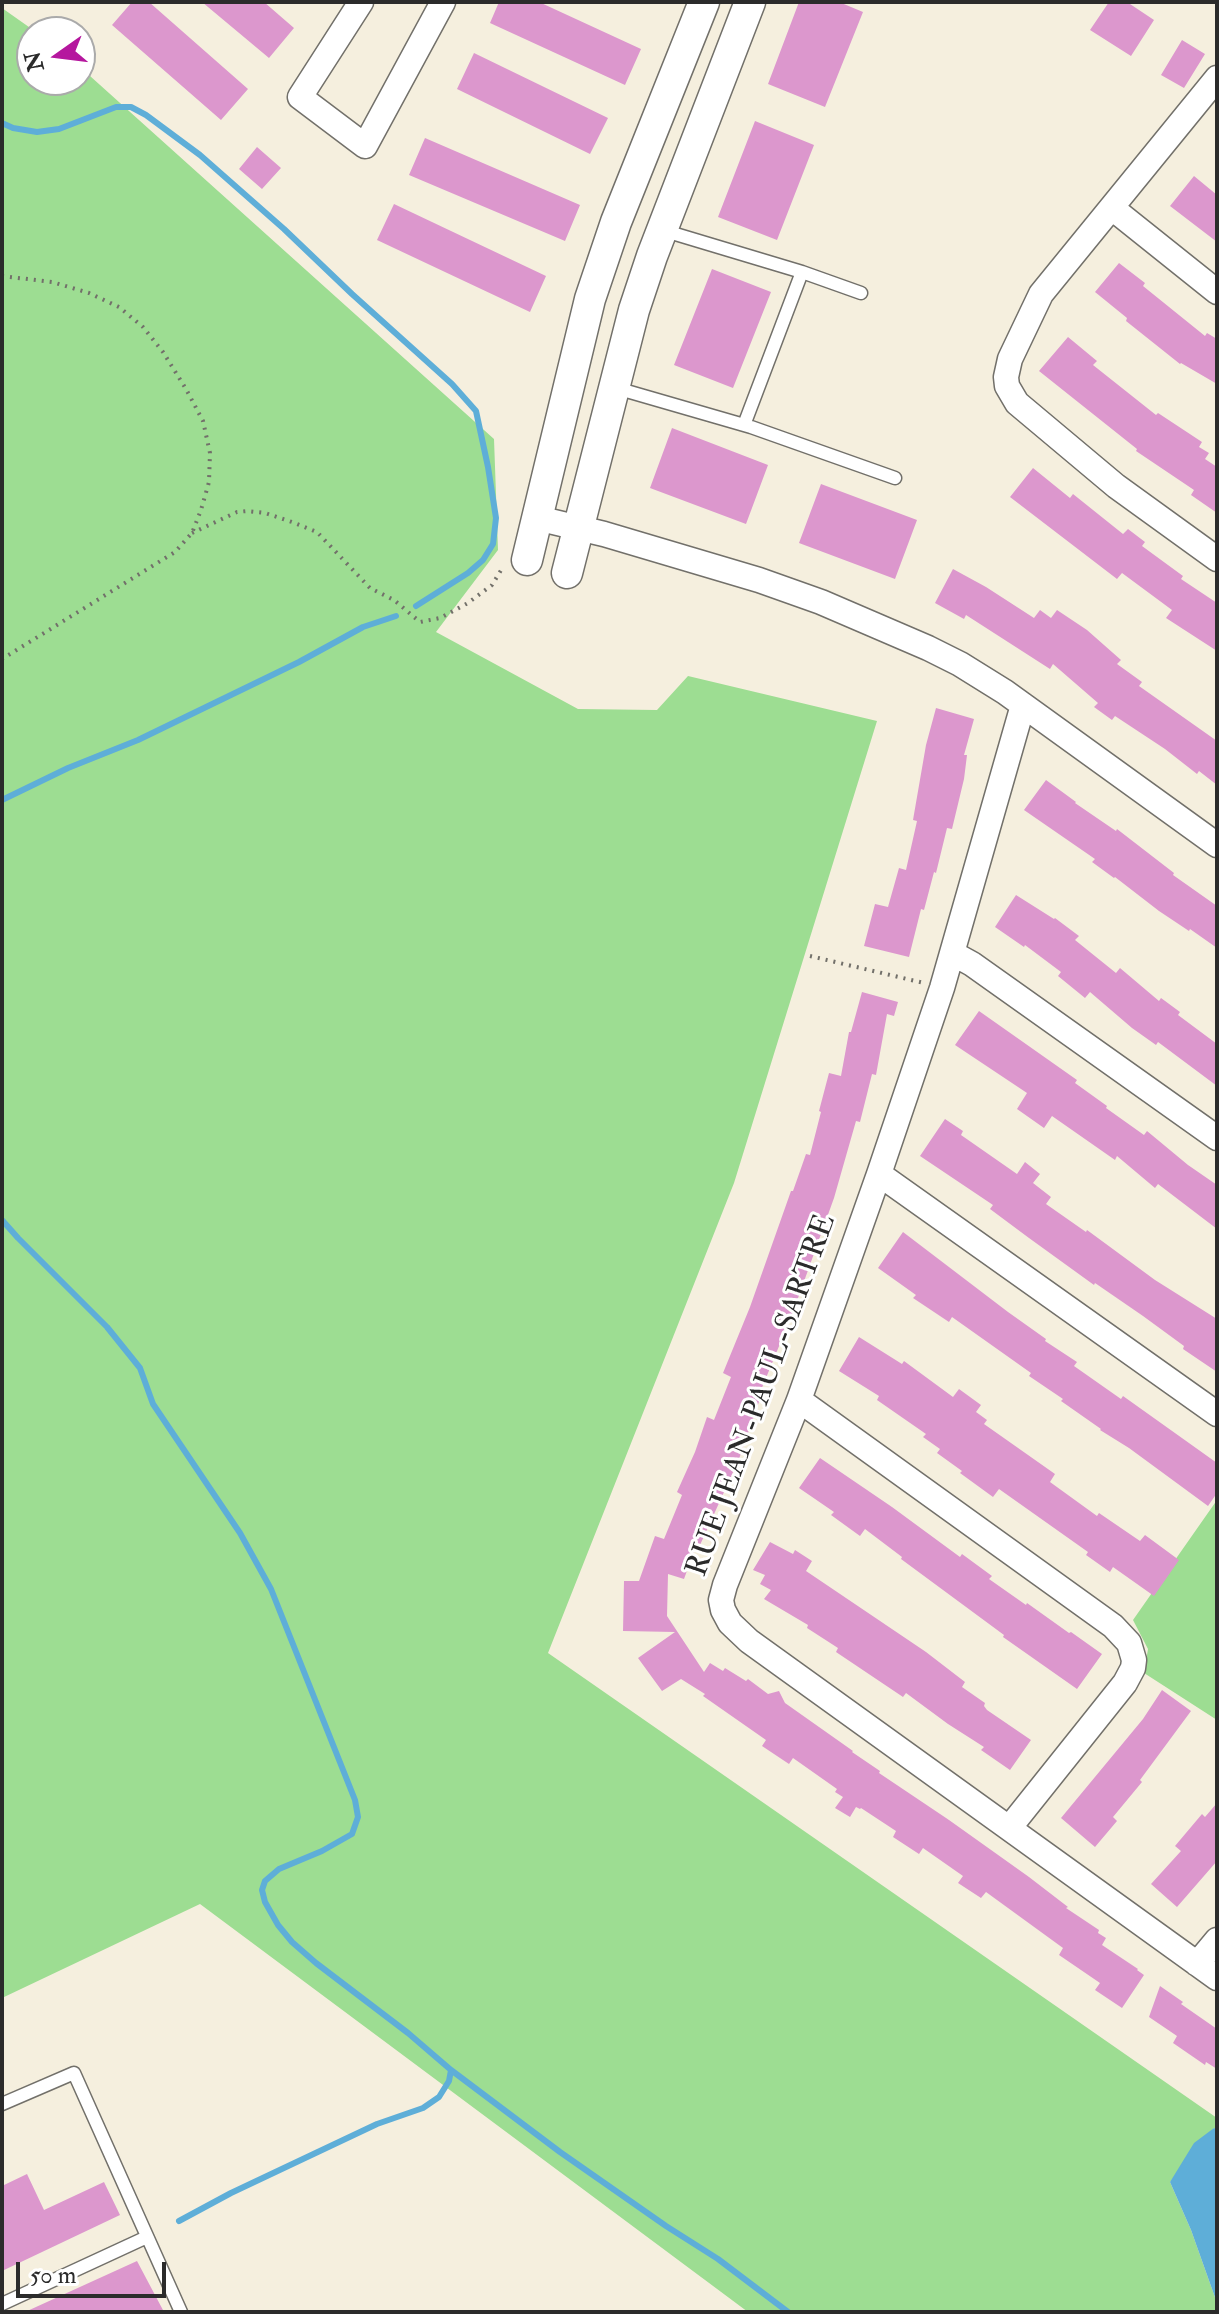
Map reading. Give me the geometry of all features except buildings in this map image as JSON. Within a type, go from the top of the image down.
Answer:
[{"type":"street","points":[[361,2],[300,97],[365,146],[443,2]]},
{"type":"street","points":[[516,560],[537,518],[578,345],[603,260],[704,2]]},
{"type":"street","points":[[567,573],[634,310],[750,2]]},
{"type":"street","points":[[1217,78],[1041,294],[1006,368],[1007,386],[1017,403],[1104,477],[1217,559]]},
{"type":"street","points":[[1112,208],[1217,292]]},
{"type":"street","points":[[537,518],[759,580],[883,627],[960,664],[1023,705],[1217,845]]},
{"type":"street","name":"RUE JEAN-PAUL-SARTRE","points":[[1023,705],[942,988],[799,1400],[721,1600],[725,1616],[749,1641],[1207,1971]]},
{"type":"street","points":[[952,953],[972,964],[1217,1138]]},
{"type":"street","points":[[879,1174],[1217,1414]]},
{"type":"street","points":[[799,1400],[1113,1626],[1129,1643],[1134,1660],[1125,1683],[1010,1827]]},
{"type":"street","points":[[1207,1971],[1217,1940]]},
{"type":"lane","points":[[662,230],[861,293]]},
{"type":"lane","points":[[744,425],[802,272]]},
{"type":"lane","points":[[613,387],[744,425],[895,478]]},
{"type":"lane","points":[[2,2104],[74,2073],[181,2312]]},
{"type":"lane","points":[[2,2304],[147,2237]]},
{"type":"path","points":[[2,276],[52,282],[89,293],[119,307],[143,327],[163,352],[203,421],[210,453],[209,482],[192,533]]},
{"type":"path","points":[[2,659],[175,552],[192,533],[237,512],[265,513],[317,532],[370,588],[394,600],[420,622],[440,618],[480,594],[516,560]]},
{"type":"path","points":[[810,956],[942,988]]},
{"type":"green space","points":[[2,8],[16,18],[16,96],[96,96],[96,81],[494,439],[498,550],[436,632],[578,709],[657,710],[688,676],[877,721],[734,1183],[548,1653],[1217,2118],[1217,2129],[1214,2128],[1170,2182],[1191,2230],[1217,2303],[1217,2312],[748,2312],[200,1904],[2,1998]]},
{"type":"green space","points":[[1217,1500],[1217,1720],[1144,1673],[1148,1649],[1133,1620]]},
{"type":"water","points":[[1214,2128],[1217,2129],[1217,2303],[1170,2182],[1194,2143]]},
{"type":"waterway","points":[[2,123],[37,132],[59,129],[116,107],[131,107],[146,115],[200,155],[284,229],[452,384],[476,411],[496,518],[493,544],[483,560],[468,573],[416,606]]},
{"type":"waterway","points":[[2,800],[68,768],[138,740],[299,662],[363,627],[396,616]]},
{"type":"waterway","points":[[2,1220],[107,1327],[140,1368],[153,1404],[240,1533],[271,1589],[355,1800],[358,1817],[352,1834],[279,1869],[265,1881],[262,1890],[265,1902],[278,1925],[316,1963],[451,2070],[560,2152],[718,2259],[788,2312]]},
{"type":"waterway","points":[[179,2221],[377,2124],[423,2108],[439,2097],[449,2081],[451,2070]]}]
